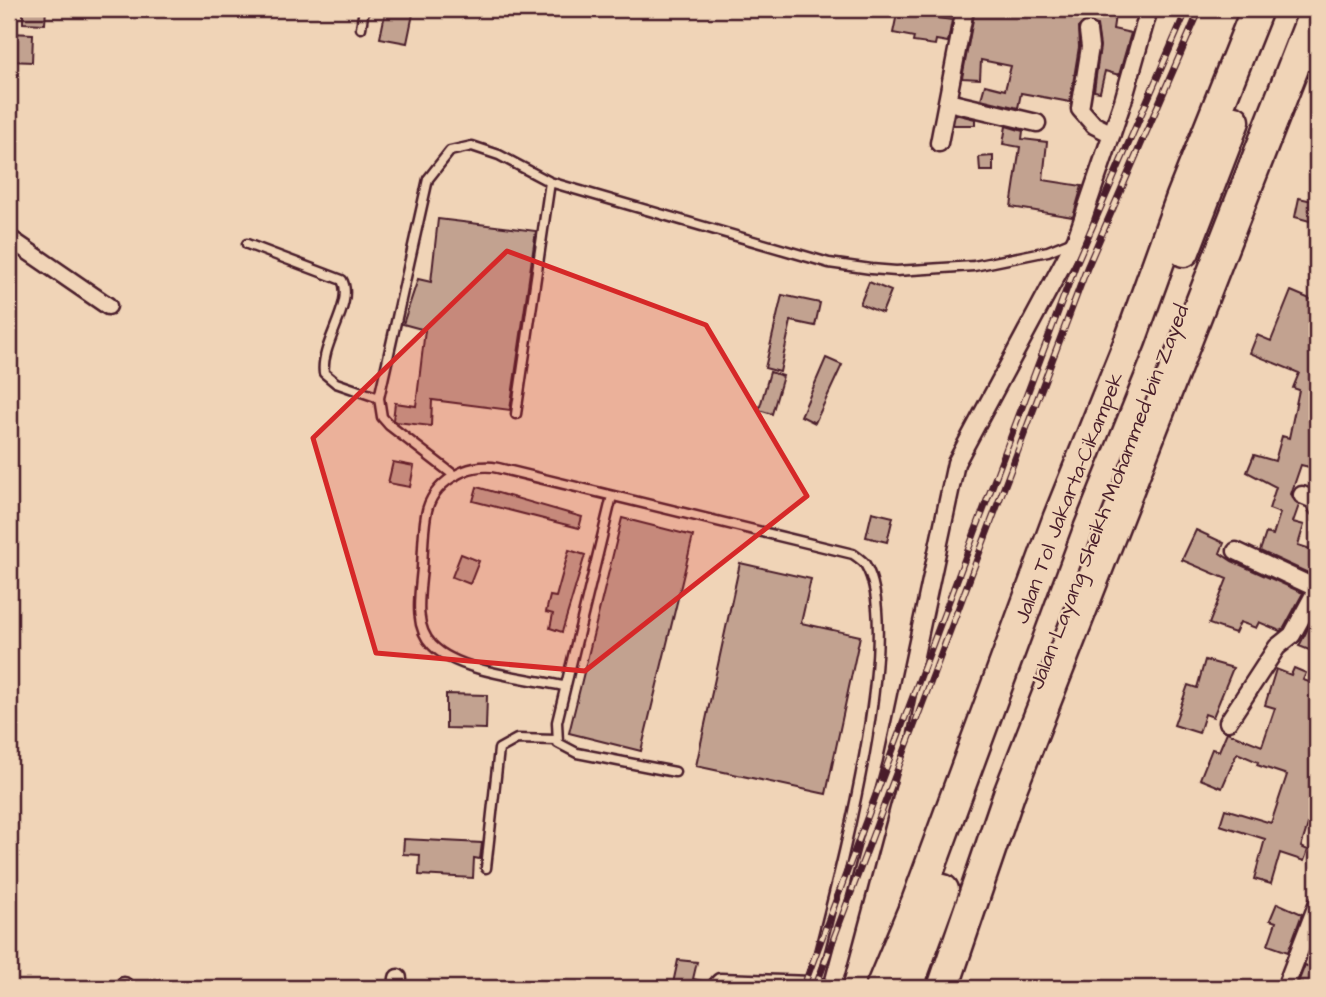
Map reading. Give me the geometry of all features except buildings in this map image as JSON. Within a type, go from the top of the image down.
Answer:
[{"type":"highway","name":"Jalan Tol Jakarta–Cikampek","points":[[881,988],[917,902],[1054,529],[1130,341],[1182,197],[1256,9]]},
{"type":"highway","name":"Jalan Layang Sheikh Mohammed bin Zayed","points":[[907,988],[1061,568],[1278,9]]},
{"type":"highway","name":"Jalan Layang Sheikh Mohammed bin Zayed","points":[[944,984],[1077,572],[1299,9]]},
{"type":"highway","points":[[944,984],[1009,794],[1316,9]]},
{"type":"street","points":[[939,143],[965,9]]},
{"type":"street","points":[[832,988],[892,763],[956,463],[1076,240],[1112,134],[1149,9]]},
{"type":"street","points":[[1088,31],[1090,47],[1080,109],[1094,125],[1112,134]]},
{"type":"street","points":[[948,102],[1037,123]]},
{"type":"street","points":[[9,239],[108,306]]},
{"type":"street","points":[[1302,495],[1314,500],[1317,507]]},
{"type":"street","points":[[1228,722],[1277,647],[1292,635],[1316,588],[1236,551]]},
{"type":"street","points":[[1285,988],[1317,905]]},
{"type":"street","points":[[715,988],[720,982],[815,987]]},
{"type":"lane","points":[[361,28],[364,9]]},
{"type":"lane","points":[[582,9],[596,12]]},
{"type":"lane","points":[[455,475],[389,425],[380,411],[379,398],[428,179],[439,162],[454,149],[472,146],[499,155],[550,182],[829,263],[896,271],[974,266],[1048,251],[1076,240]]},
{"type":"lane","points":[[516,414],[550,182]]},
{"type":"lane","points":[[247,244],[342,280],[346,293],[325,353],[324,373],[336,383],[379,398]]},
{"type":"lane","points":[[563,686],[461,663],[438,651],[426,638],[419,603],[426,513],[438,491],[455,475],[473,467],[488,466],[853,554],[865,564],[876,608],[878,634],[868,746],[815,987]]},
{"type":"lane","points":[[557,740],[563,686],[612,496]]},
{"type":"lane","points":[[485,868],[499,749],[517,739],[557,740],[565,749],[577,753],[676,772]]},
{"type":"highlighted area","points":[[507,251],[706,325],[807,496],[585,671],[376,653],[313,438]]},
{"type":"railway","points":[[803,988],[1076,264],[1187,9]]},
{"type":"railway","points":[[815,988],[1087,268],[1200,9]]}]
